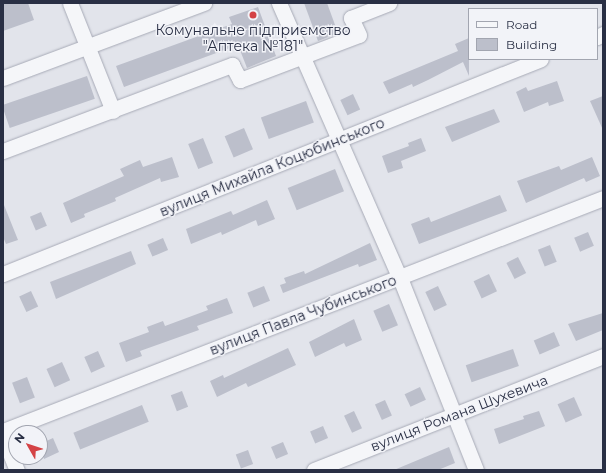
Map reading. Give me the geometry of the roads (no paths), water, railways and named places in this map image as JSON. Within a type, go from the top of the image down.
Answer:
[{"type":"street","points":[[70,3],[112,111]]},
{"type":"street","points":[[3,78],[204,3]]},
{"type":"street","points":[[279,3],[341,139],[400,278],[476,470]]},
{"type":"street","points":[[3,151],[232,65],[240,80],[302,54],[359,34],[351,18],[389,3]]},
{"type":"street","name":"вулиця Михайла Коцюбинського","points":[[3,274],[538,60]]},
{"type":"street","name":"вулиця Павла Чубинського","points":[[3,431],[603,198]]},
{"type":"street","name":"вулиця Романа Шухевича","points":[[314,470],[603,356]]},
{"type":"street","points":[[3,436],[17,470]]},
{"type":"place","name":"Комунальне підприємство \"Аптека №181\"","points":[[253,15]]}]
